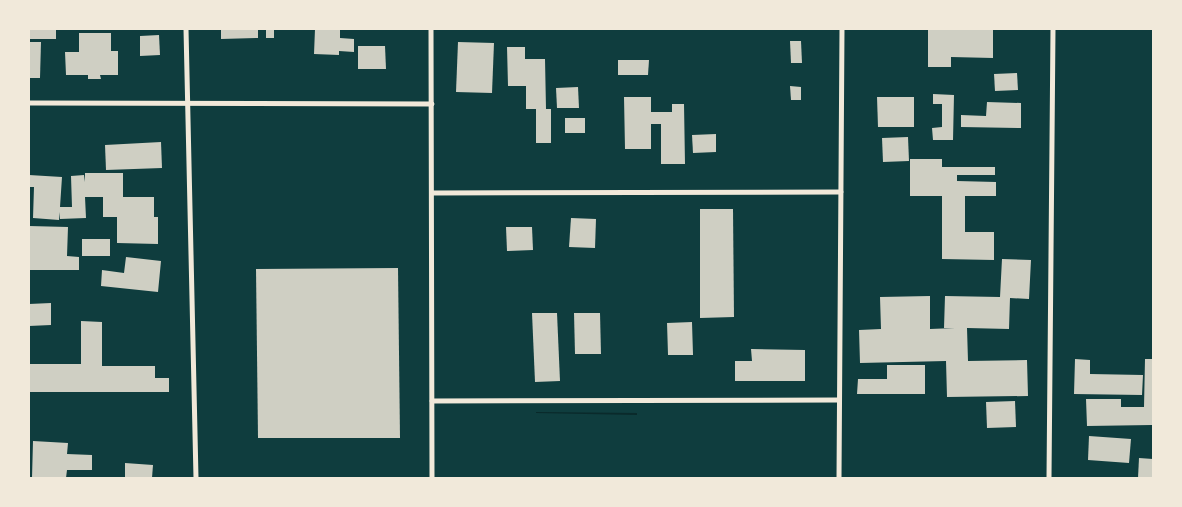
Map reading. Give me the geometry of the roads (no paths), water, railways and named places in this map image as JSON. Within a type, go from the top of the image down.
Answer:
[{"type":"street","points":[[186,29],[196,478]]},
{"type":"street","points":[[432,29],[432,478]]},
{"type":"street","points":[[839,478],[842,29]]},
{"type":"street","points":[[1050,478],[1054,29]]},
{"type":"street","points":[[29,104],[432,104]]},
{"type":"street","points":[[432,193],[841,192]]},
{"type":"street","points":[[432,401],[839,400]]},
{"type":"water","points":[[536,413],[637,413],[637,415]]}]
